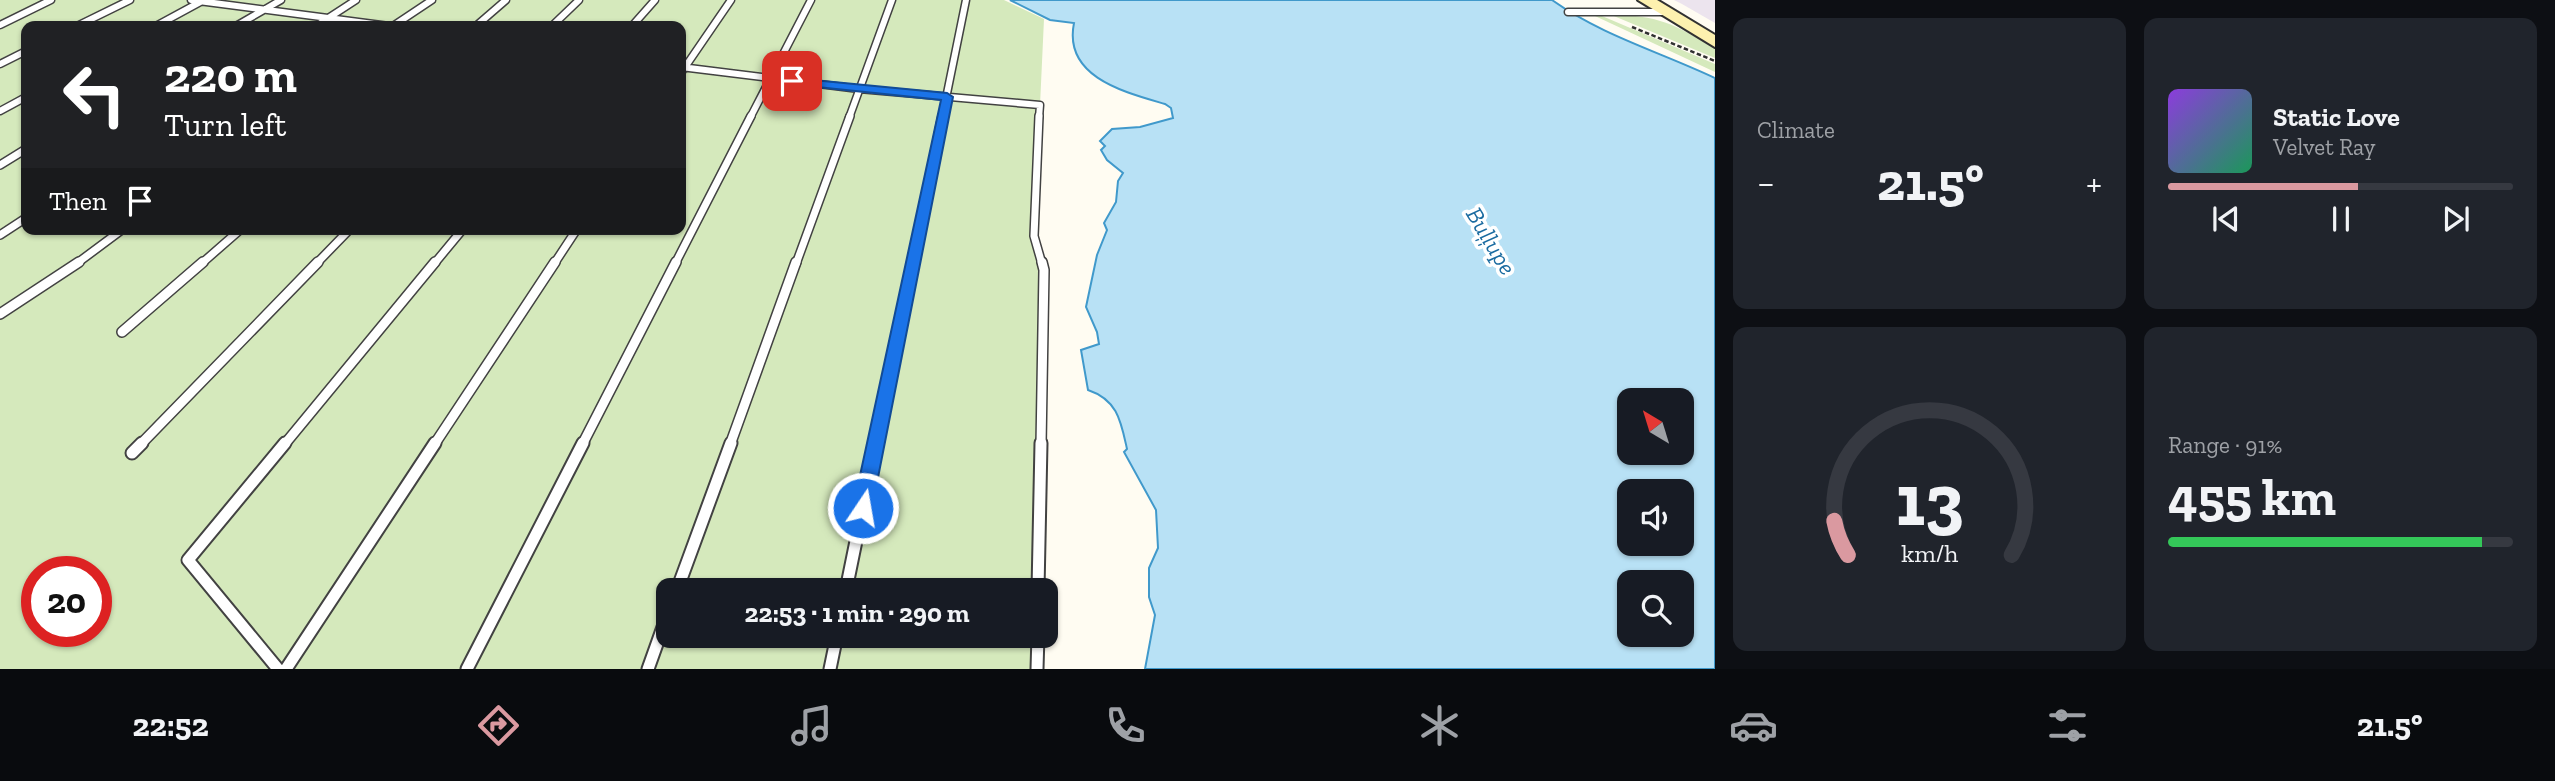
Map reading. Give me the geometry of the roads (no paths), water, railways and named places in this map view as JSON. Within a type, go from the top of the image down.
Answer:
[{"type":"main road","points":[[1646,0],[1715,42]]},
{"type":"lane","points":[[0,25],[51,0]]},
{"type":"lane","points":[[87,21],[130,0]]},
{"type":"lane","points":[[191,0],[352,21]]},
{"type":"lane","points":[[245,21],[281,0]]},
{"type":"lane","points":[[324,21],[356,0]]},
{"type":"lane","points":[[399,21],[432,0]]},
{"type":"lane","points":[[482,21],[506,0]]},
{"type":"lane","points":[[557,21],[579,0]]},
{"type":"lane","points":[[636,21],[655,0]]},
{"type":"lane","points":[[686,63],[731,0]]},
{"type":"lane","points":[[467,669],[811,0]]},
{"type":"lane","points":[[681,578],[892,0]]},
{"type":"lane","points":[[848,578],[966,0]]},
{"type":"lane","points":[[165,21],[203,1]]},
{"type":"lane","points":[[1569,12],[1665,12]]},
{"type":"lane","points":[[0,64],[21,54]]},
{"type":"lane","points":[[686,69],[859,89],[1040,105],[1034,236],[1044,270],[1038,578]]},
{"type":"lane","points":[[0,111],[21,100]]},
{"type":"lane","points":[[0,165],[21,152]]},
{"type":"lane","points":[[0,235],[21,221]]},
{"type":"lane","points":[[0,314],[60,276],[115,235]]},
{"type":"lane","points":[[122,332],[234,235]]},
{"type":"lane","points":[[132,453],[344,235]]},
{"type":"lane","points":[[278,669],[188,560],[458,235]]},
{"type":"lane","points":[[286,669],[573,235]]},
{"type":"lane","points":[[648,669],[656,647]]},
{"type":"lane","points":[[830,669],[834,648]]},
{"type":"lane","points":[[1037,669],[1038,648]]},
{"type":"water","name":"Buļļupe","points":[[1010,0],[1552,0],[1590,23],[1715,78],[1715,669],[1145,669],[1155,615],[1149,597],[1149,568],[1158,548],[1156,510],[1124,452],[1127,449],[1116,413],[1106,400],[1088,390],[1081,350],[1099,344],[1086,307],[1097,255],[1107,230],[1104,223],[1116,202],[1118,181],[1123,173],[1107,160],[1101,150],[1105,146],[1100,141],[1112,129],[1140,127],[1173,118],[1171,108],[1165,104],[1115,87],[1087,69],[1078,57],[1073,41],[1074,23],[1050,20]]}]
